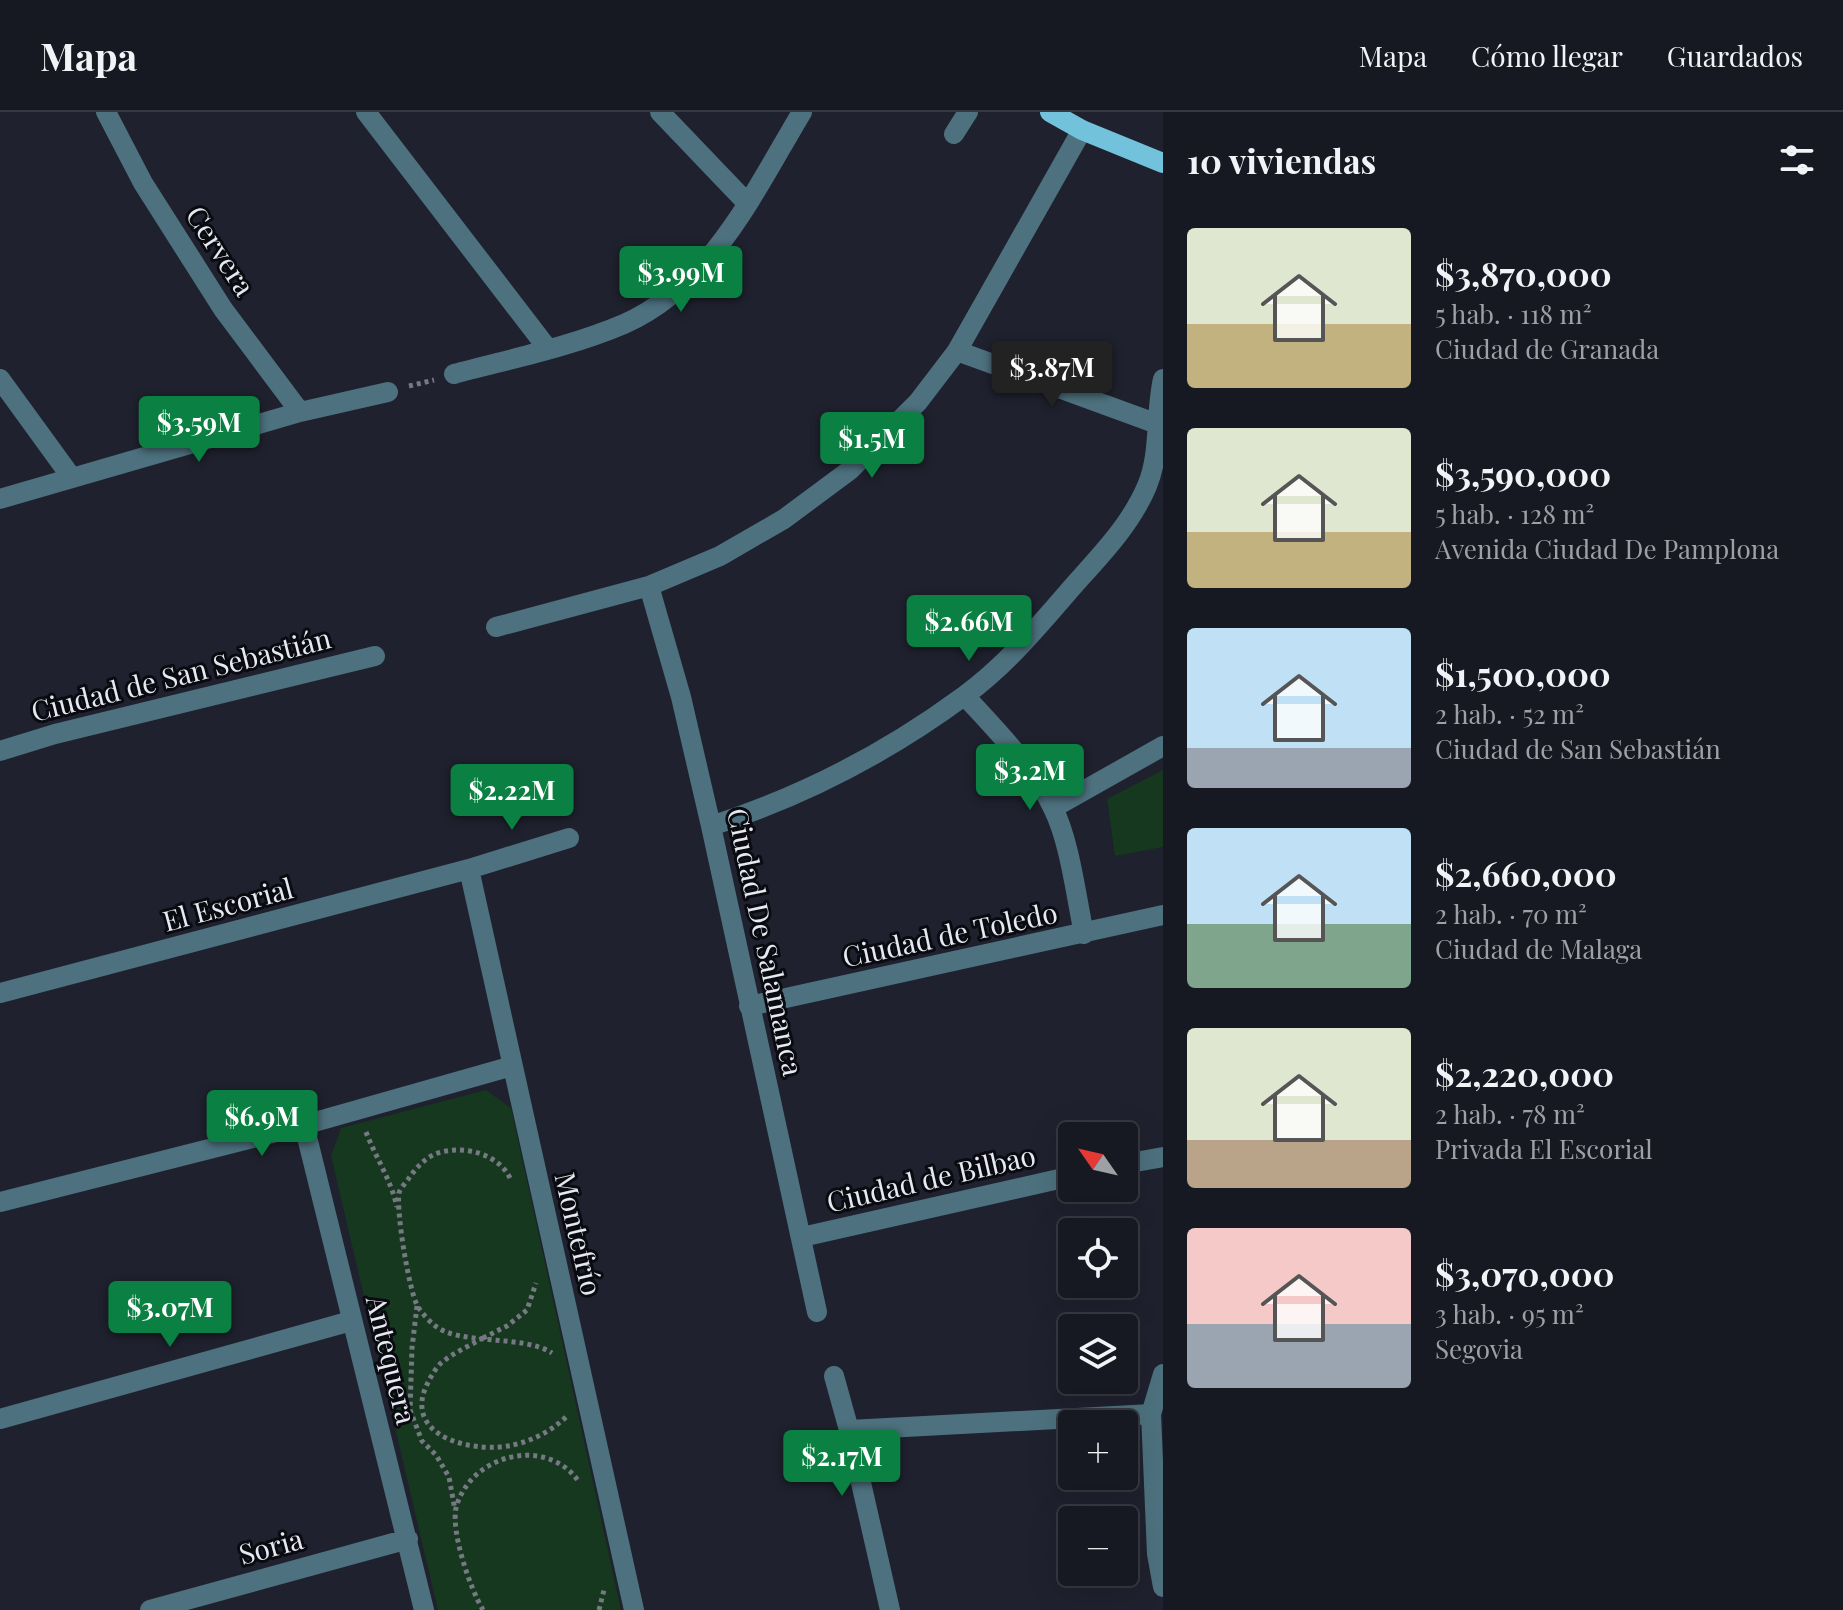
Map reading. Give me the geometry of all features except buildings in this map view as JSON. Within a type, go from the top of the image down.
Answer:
[{"type":"main road","points":[[1050,112],[1082,130],[1163,163]]},
{"type":"street","name":"Cervera","points":[[106,112],[143,183],[223,309],[300,412]]},
{"type":"street","points":[[366,112],[548,349]]},
{"type":"street","points":[[660,112],[747,203]]},
{"type":"street","points":[[454,374],[548,349],[627,323],[667,297],[702,265],[747,203],[802,112]]},
{"type":"street","points":[[954,134],[968,112]]},
{"type":"street","points":[[496,627],[649,586],[720,556],[784,519],[850,470],[918,402],[957,351],[1082,130]]},
{"type":"street","points":[[957,351],[1160,424]]},
{"type":"street","points":[[0,379],[72,478]]},
{"type":"street","points":[[711,826],[798,794],[871,756],[965,696],[1011,655],[1108,547],[1134,512],[1154,467],[1163,379]]},
{"type":"street","points":[[0,499],[300,412],[388,392]]},
{"type":"street","name":"Ciudad De Salamanca","points":[[649,586],[681,697],[711,826],[817,1312]]},
{"type":"street","name":"Ciudad de San Sebastián","points":[[0,751],[55,734],[375,656]]},
{"type":"street","points":[[965,696],[1015,752],[1053,808],[1069,860],[1084,934]]},
{"type":"street","points":[[1053,808],[1163,746]]},
{"type":"street","name":"El Escorial","points":[[0,993],[469,869],[569,838]]},
{"type":"street","name":"Montefrío","points":[[469,869],[634,1610]]},
{"type":"street","name":"Ciudad de Toledo","points":[[749,1006],[1163,915]]},
{"type":"street","points":[[0,1202],[304,1125],[512,1066]]},
{"type":"street","name":"Antequera","points":[[304,1125],[424,1610]]},
{"type":"street","points":[[1138,1161],[1163,1157]]},
{"type":"street","name":"Ciudad de Bilbao","points":[[802,1237],[1058,1179]]},
{"type":"street","points":[[0,1419],[351,1321]]},
{"type":"street","points":[[1163,1374],[1151,1414],[1163,1587]]},
{"type":"street","points":[[834,1376],[890,1610]]},
{"type":"street","points":[[849,1430],[1151,1414]]},
{"type":"street","name":"Soria","points":[[150,1610],[408,1539]]},
{"type":"path","points":[[388,392],[454,374]]},
{"type":"path","points":[[344,1113],[366,1132],[376,1159],[392,1185],[417,1306],[410,1410],[422,1441],[436,1455],[449,1477],[461,1555],[483,1610]]},
{"type":"path","points":[[400,1224],[399,1192],[419,1165],[436,1154],[464,1150],[487,1155],[508,1173],[514,1188]]},
{"type":"path","points":[[538,1277],[527,1310],[507,1326],[439,1365],[425,1388],[420,1408],[424,1420],[438,1433],[458,1443],[485,1449],[513,1445],[551,1431],[570,1413]]},
{"type":"path","points":[[417,1306],[436,1327],[450,1333],[522,1344],[547,1350],[556,1356]]},
{"type":"path","points":[[456,1511],[463,1493],[482,1470],[503,1458],[527,1455],[550,1460],[570,1469],[584,1490]]},
{"type":"path","points":[[599,1610],[605,1584]]},
{"type":"green space","points":[[1163,770],[1163,847],[1115,856],[1107,799]]},
{"type":"green space","points":[[486,1090],[511,1108],[621,1610],[438,1610],[331,1156],[341,1128]]}]
